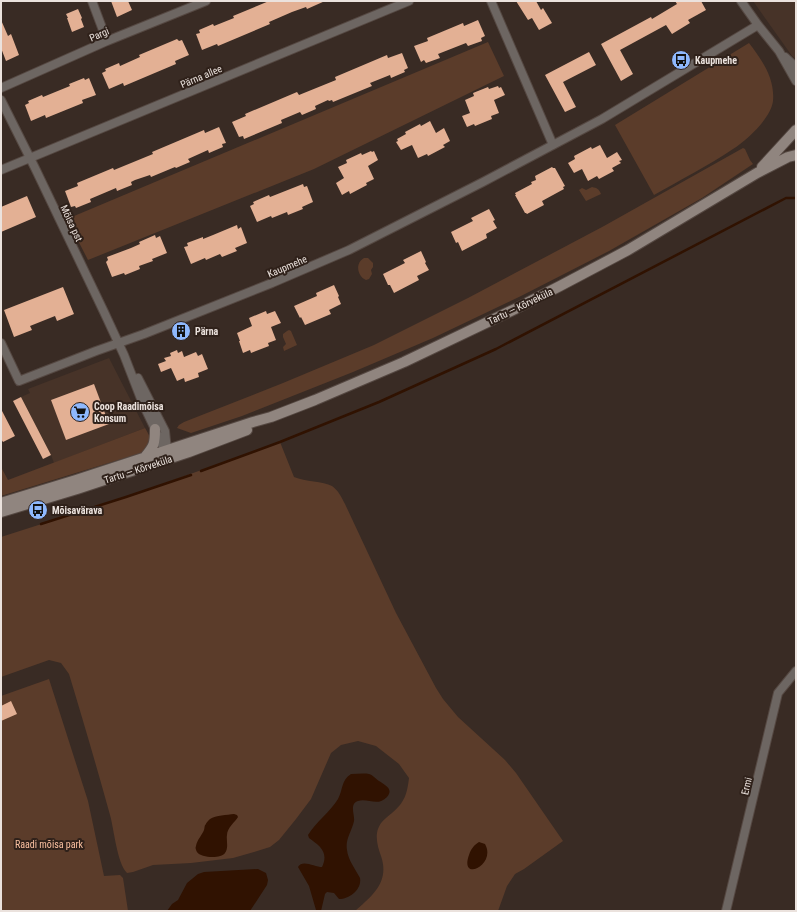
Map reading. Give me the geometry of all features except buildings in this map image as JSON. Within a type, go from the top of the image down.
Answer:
[{"type":"main road","name":"Tartu — Kõrveküla","points":[[757,173],[796,130]]},
{"type":"main road","name":"Tartu — Kõrveküla","points":[[1,512],[77,489],[168,454],[216,433],[271,417],[404,362],[515,309],[628,250],[757,173],[788,157],[796,155]]},
{"type":"main road","points":[[145,457],[155,442],[155,430]]},
{"type":"main road","name":"Tartu — Kõrveküla","points":[[1,502],[76,480],[145,457],[168,454]]},
{"type":"street","points":[[92,1],[107,41]]},
{"type":"street","name":"Pargi","points":[[1,88],[107,41],[206,1]]},
{"type":"street","name":"Pärna allee","points":[[1,170],[410,1]]},
{"type":"street","points":[[491,1],[553,145]]},
{"type":"street","points":[[741,1],[779,51],[796,67]]},
{"type":"street","name":"Kaupmehe","points":[[1,343],[19,381],[272,283],[349,250],[553,145],[610,114],[758,25]]},
{"type":"street","points":[[779,51],[796,81]]},
{"type":"street","name":"Mõisa pst","points":[[1,100],[118,343],[143,404],[162,445],[168,454]]},
{"type":"street","name":"Mõisa pst","points":[[124,356],[136,375],[165,431],[168,454]]},
{"type":"street","name":"Ermi","points":[[726,911],[778,693],[796,671]]},
{"type":"shaded area","points":[[753,1],[796,1],[796,59],[792,56]]},
{"type":"shaded area","points":[[109,358],[145,428],[54,463],[21,397],[30,393],[28,389]]},
{"type":"shaded area","points":[[351,774],[370,775],[386,786],[390,792],[384,800],[377,802],[362,800],[355,802],[353,807],[354,821],[347,846],[352,865],[360,878],[359,886],[354,893],[343,899],[339,899],[334,893],[327,892],[325,894],[321,911],[317,911],[309,886],[298,867],[306,863],[322,867],[324,862],[324,853],[317,844],[309,838],[308,835],[335,804],[340,796],[345,779]]},
{"type":"shaded area","points":[[234,814],[238,817],[227,832],[227,849],[225,853],[215,857],[202,856],[199,854],[196,848],[198,840],[209,820],[218,816]]},
{"type":"shaded area","points":[[479,842],[485,844],[487,852],[486,859],[478,868],[469,868],[467,863],[469,855],[473,847]]},
{"type":"shaded area","points":[[258,869],[266,873],[268,880],[267,885],[250,911],[167,911],[172,904],[178,900],[187,883],[198,874],[204,872]]},
{"type":"green space","points":[[488,42],[504,76],[314,169],[88,260],[67,219]]},
{"type":"green space","points":[[749,43],[759,56],[770,77],[773,101],[768,114],[758,128],[739,145],[654,195],[615,125]]},
{"type":"green space","points":[[743,148],[753,164],[702,198],[609,251],[521,296],[433,338],[353,372],[242,416],[191,433],[177,428],[184,422],[374,345],[468,298],[604,226]]},
{"type":"green space","points":[[592,187],[598,189],[601,194],[586,201],[579,190],[582,188],[586,190]]},
{"type":"green space","points":[[364,258],[368,258],[373,263],[371,270],[372,274],[369,279],[366,280],[361,276],[358,269],[359,263]]},
{"type":"green space","points":[[289,330],[291,331],[297,345],[284,351],[283,347],[286,344],[283,334]]},
{"type":"green space","points":[[145,428],[149,435],[150,441],[141,453],[1,496],[1,467],[8,480]]},
{"type":"green space","points":[[280,442],[294,477],[328,484],[338,492],[396,613],[443,699],[458,717],[505,760],[516,773],[563,841],[515,874],[507,886],[498,911],[355,911],[368,900],[378,888],[381,881],[383,865],[377,842],[377,832],[382,822],[403,801],[409,778],[399,764],[376,746],[358,741],[341,745],[331,753],[311,799],[279,840],[270,847],[233,858],[191,863],[153,865],[127,873],[118,854],[110,815],[69,674],[61,663],[49,660],[1,677],[1,537],[126,497]]},
{"type":"green space","name":"Raadi mõisa park","points":[[49,679],[88,801],[104,876],[120,875],[123,878],[128,911],[1,911],[1,696]]},
{"type":"waterway","points":[[201,471],[280,442],[379,402],[496,349],[786,198],[796,198]]},
{"type":"waterway","points":[[41,524],[191,475]]},
{"type":"place","name":"Kaupmehe","points":[[681,60]]},
{"type":"place","name":"Pärna","points":[[181,331]]},
{"type":"place","name":"Coop Raadimõisa Konsum","points":[[80,412]]},
{"type":"place","name":"Mõisavärava","points":[[38,510]]}]
